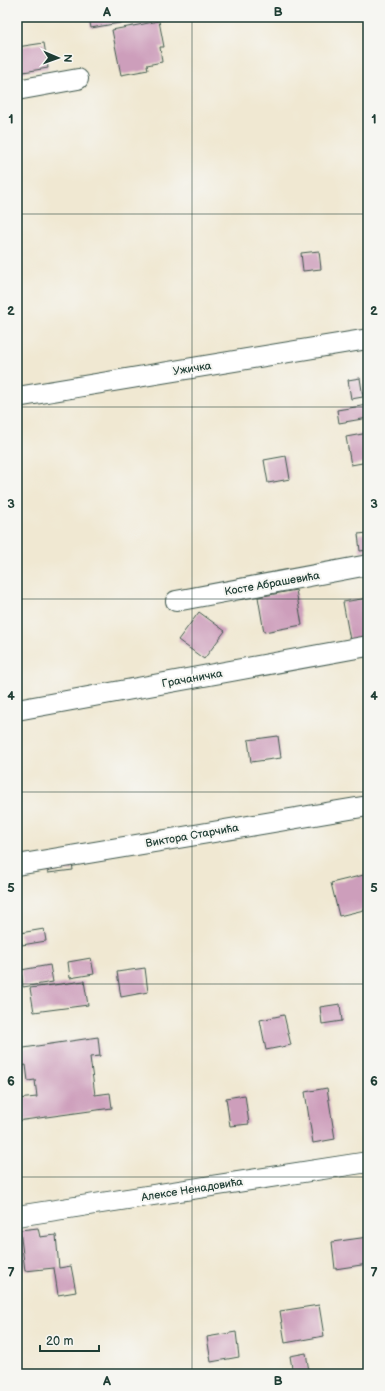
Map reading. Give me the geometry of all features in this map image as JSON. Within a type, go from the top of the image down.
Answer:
[{"type":"street","points":[[17,90],[78,79]]},
{"type":"street","name":"Ужичка","points":[[17,397],[368,339]]},
{"type":"street","name":"Косте Абрашевића","points":[[176,601],[368,565]]},
{"type":"street","name":"Грачаничка","points":[[17,710],[368,646]]},
{"type":"street","name":"Виктора Старчића","points":[[17,865],[368,806]]},
{"type":"street","name":"Алексе Ненадовића","points":[[17,1216],[368,1162]]},
{"type":"building","points":[[89,17],[142,17],[142,19],[91,28]]},
{"type":"building","points":[[159,21],[164,47],[160,47],[162,62],[147,65],[148,70],[121,75],[112,30]]},
{"type":"building","points":[[44,43],[48,68],[17,73],[17,47]]},
{"type":"building","points":[[319,251],[321,269],[303,271],[301,253]]},
{"type":"building","points":[[360,378],[363,397],[351,399],[348,380]]},
{"type":"building","points":[[368,405],[368,418],[339,423],[337,410]]},
{"type":"building","points":[[368,433],[368,462],[351,465],[346,437]]},
{"type":"building","points":[[286,456],[290,479],[268,483],[264,460]]},
{"type":"building","points":[[368,533],[368,550],[360,551],[358,534]]},
{"type":"building","points":[[296,590],[302,625],[264,632],[258,597]]},
{"type":"building","points":[[368,598],[368,637],[350,640],[343,602]]},
{"type":"building","points":[[199,612],[225,631],[204,659],[178,640]]},
{"type":"building","points":[[278,736],[281,758],[251,762],[248,740]]},
{"type":"building","points":[[72,863],[73,870],[48,873],[47,866]]},
{"type":"building","points":[[368,874],[368,909],[339,916],[331,883]]},
{"type":"building","points":[[44,929],[46,941],[22,945],[20,933]]},
{"type":"building","points":[[91,958],[94,974],[70,978],[68,962]]},
{"type":"building","points":[[50,965],[53,982],[23,987],[21,970]]},
{"type":"building","points":[[145,968],[148,992],[121,997],[117,972]]},
{"type":"building","points":[[84,981],[88,1005],[34,1012],[30,988]]},
{"type":"building","points":[[340,1004],[342,1021],[322,1024],[320,1007]]},
{"type":"building","points":[[284,1015],[291,1045],[266,1050],[260,1020]]},
{"type":"building","points":[[98,1037],[100,1056],[90,1057],[95,1095],[110,1093],[112,1108],[17,1121],[17,1099],[37,1097],[35,1080],[28,1081],[26,1065],[17,1067],[17,1049]]},
{"type":"building","points":[[327,1088],[335,1139],[313,1143],[305,1092]]},
{"type":"building","points":[[245,1095],[249,1124],[230,1126],[226,1098]]},
{"type":"building","points":[[38,1228],[40,1237],[56,1235],[59,1268],[71,1266],[76,1292],[58,1295],[54,1268],[25,1271],[20,1230]]},
{"type":"building","points":[[368,1237],[368,1264],[335,1269],[332,1242]]},
{"type":"building","points":[[319,1305],[324,1336],[285,1343],[280,1311]]},
{"type":"building","points":[[236,1332],[239,1357],[211,1362],[207,1337]]},
{"type":"building","points":[[306,1353],[309,1371],[293,1374],[290,1356]]},
{"type":"building","points":[[59,1370],[60,1374],[41,1374],[41,1373]]}]
